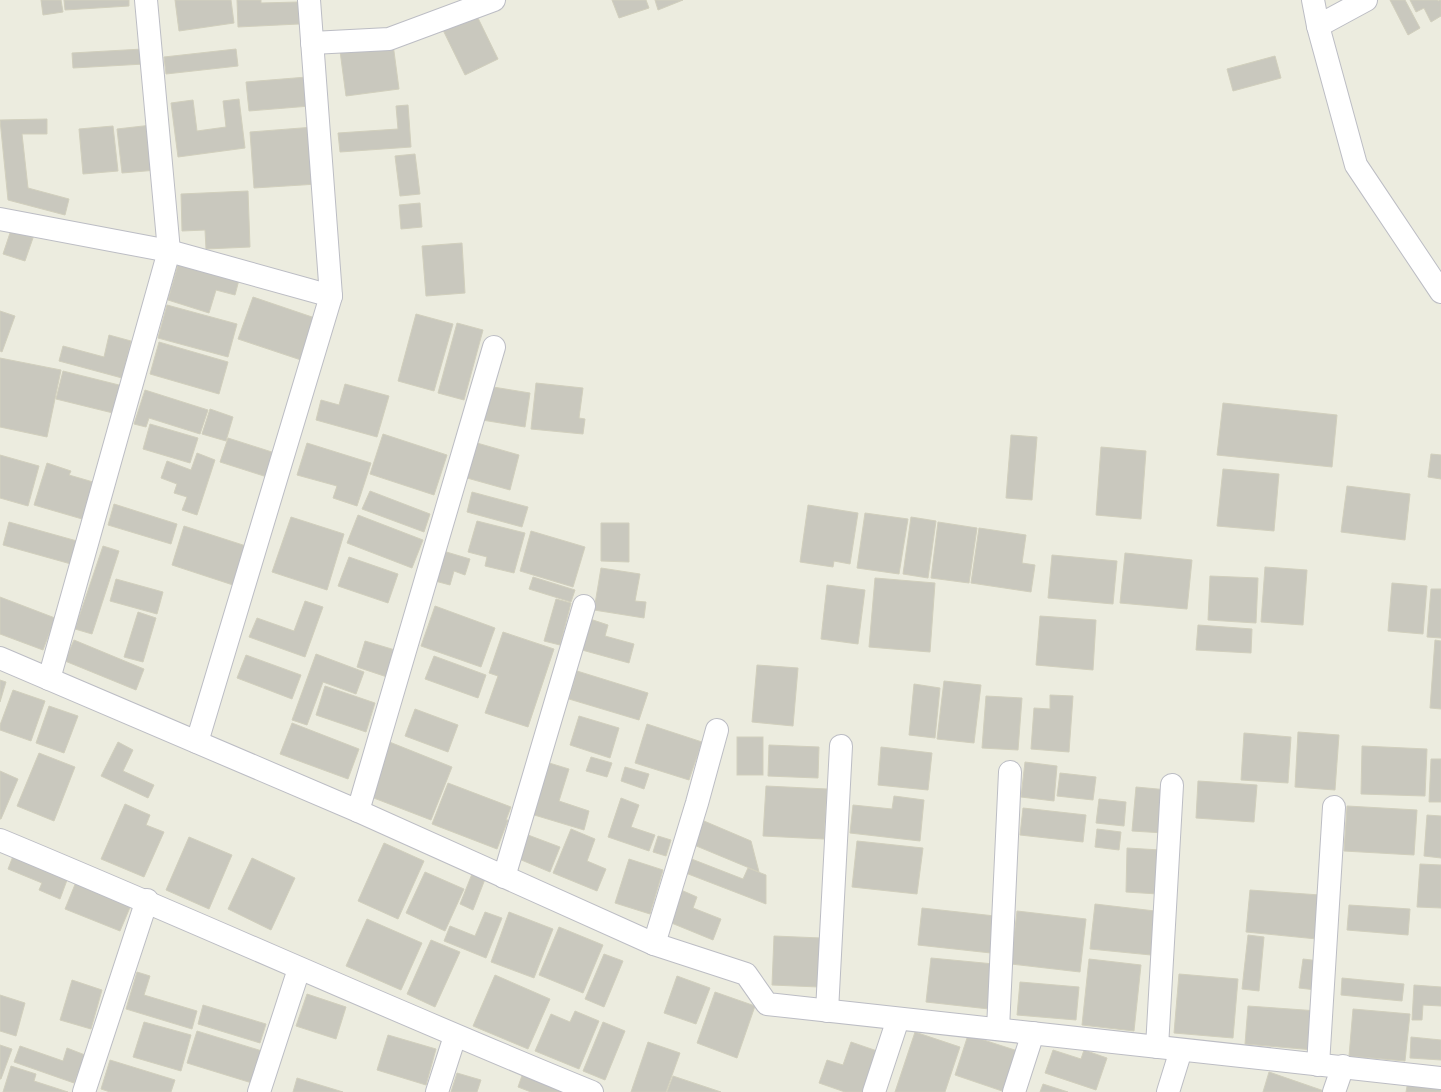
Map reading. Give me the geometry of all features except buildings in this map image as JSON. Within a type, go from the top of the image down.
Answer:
[{"type":"street","points":[[49,679],[170,251],[146,0]]},
{"type":"street","points":[[197,742],[331,296],[309,0]]},
{"type":"street","points":[[312,43],[389,39],[494,0]]},
{"type":"street","points":[[1313,0],[1318,26],[1356,165],[1439,285]]},
{"type":"street","points":[[1318,26],[1366,0]]},
{"type":"street","points":[[0,219],[170,251],[331,296]]},
{"type":"street","points":[[358,811],[494,347]]},
{"type":"street","points":[[504,877],[584,606]]},
{"type":"street","points":[[0,658],[358,811],[654,944],[746,974],[767,1004],[1318,1065],[1343,1066],[1441,1078]]},
{"type":"street","points":[[654,944],[697,803],[717,730]]},
{"type":"street","points":[[827,1011],[841,746]]},
{"type":"street","points":[[998,1029],[1010,772]]},
{"type":"street","points":[[1157,1047],[1172,786]]},
{"type":"street","points":[[1318,1065],[1334,807]]},
{"type":"street","points":[[0,840],[147,900],[299,969],[455,1036],[592,1092]]},
{"type":"street","points":[[84,1092],[147,900]]},
{"type":"street","points":[[259,1092],[299,969]]},
{"type":"street","points":[[874,1092],[898,1019]]},
{"type":"street","points":[[1014,1092],[1033,1033]]},
{"type":"street","points":[[436,1092],[455,1036]]},
{"type":"street","points":[[1168,1092],[1181,1050]]},
{"type":"street","points":[[1334,1092],[1343,1066]]}]
